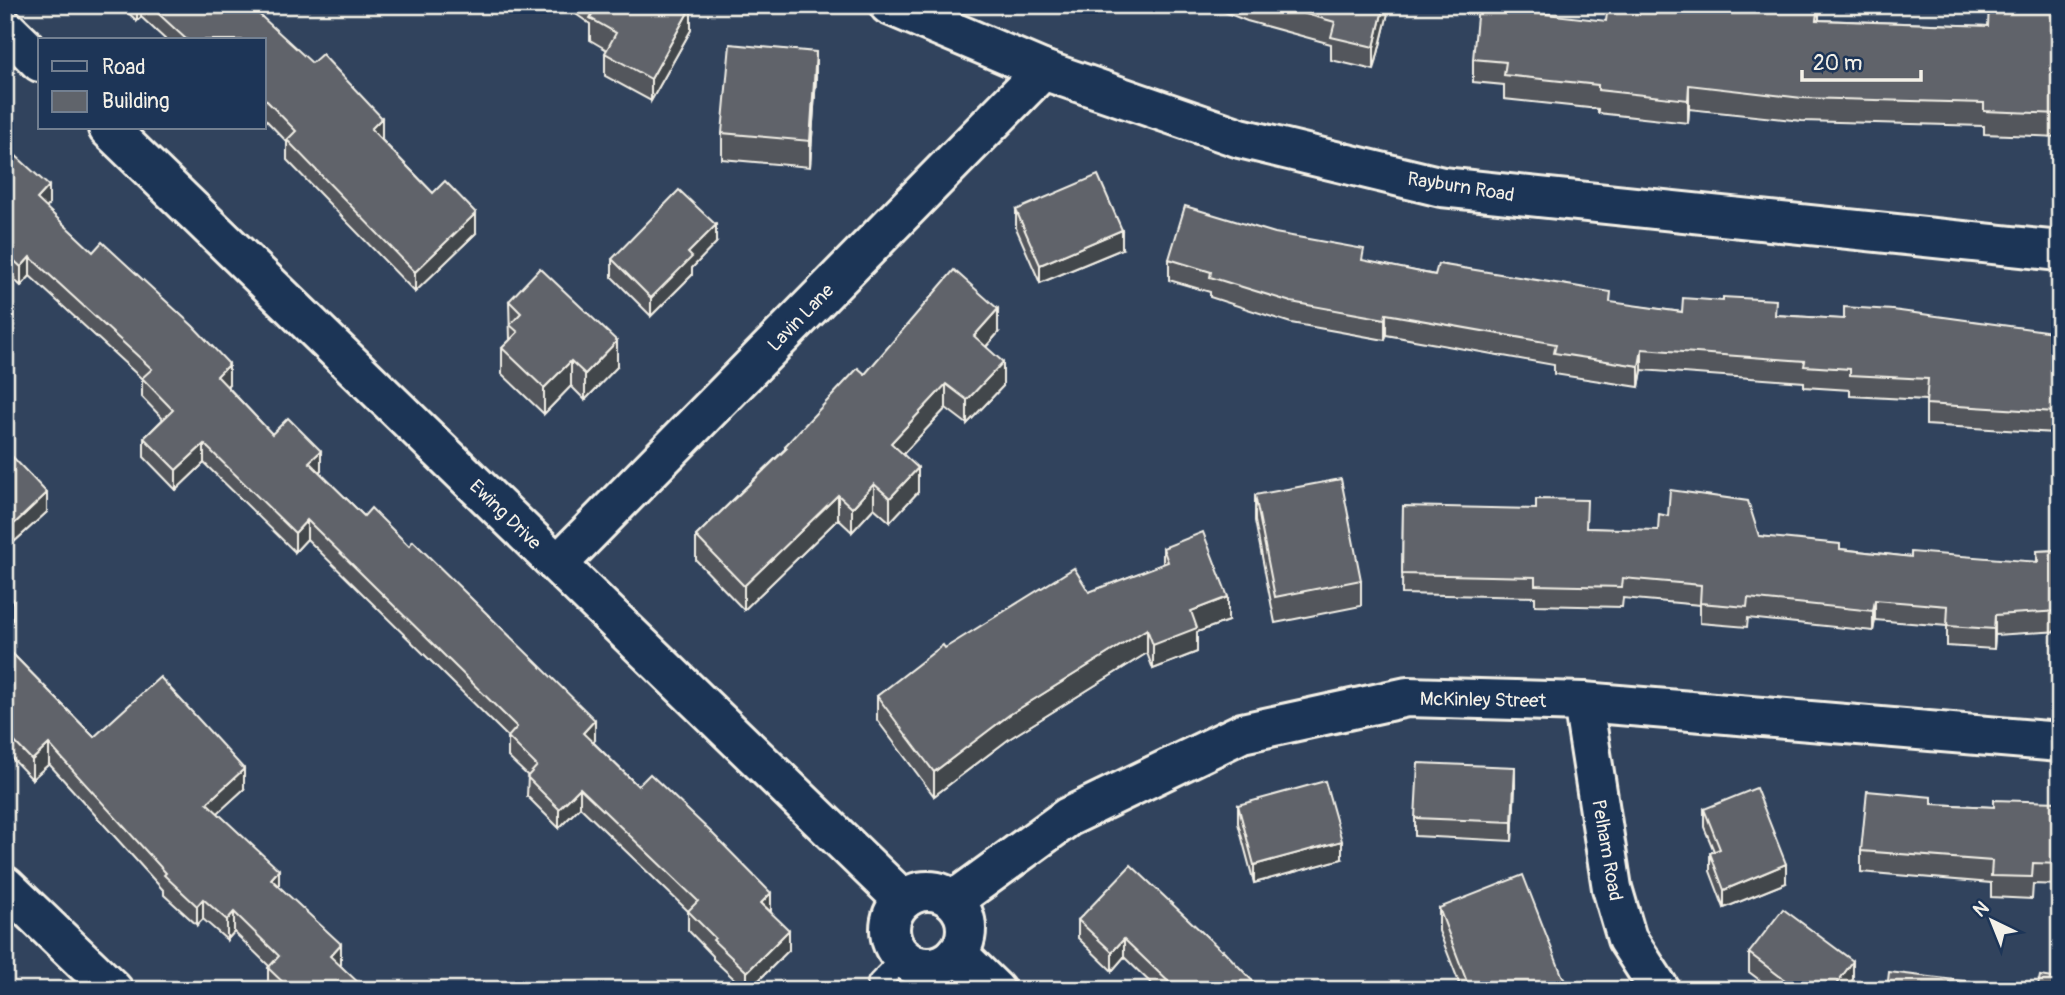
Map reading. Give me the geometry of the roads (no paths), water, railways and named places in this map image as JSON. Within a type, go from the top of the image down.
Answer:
[{"type":"street","name":"Rayburn Road","points":[[889,5],[1043,70],[1240,138],[1442,187],[2060,251]]},
{"type":"street","points":[[5,28],[38,60]]},
{"type":"street","name":"Lavin Lane","points":[[558,564],[1043,70]]},
{"type":"street","name":"Ewing Drive","points":[[110,130],[904,900]]},
{"type":"street","name":"McKinley Street","points":[[954,900],[1068,817],[1242,733],[1407,697],[1583,702],[2060,742]]},
{"type":"street","name":"Pelham Road","points":[[1583,702],[1612,888],[1627,939],[1660,990]]},
{"type":"street","points":[[5,886],[113,990]]},
{"type":"street","points":[[923,891],[945,894],[954,900],[961,910],[966,932],[957,953],[931,967],[891,970],[896,949],[890,928],[892,918],[904,900],[923,891]]},
{"type":"street","points":[[957,953],[995,990]]}]
